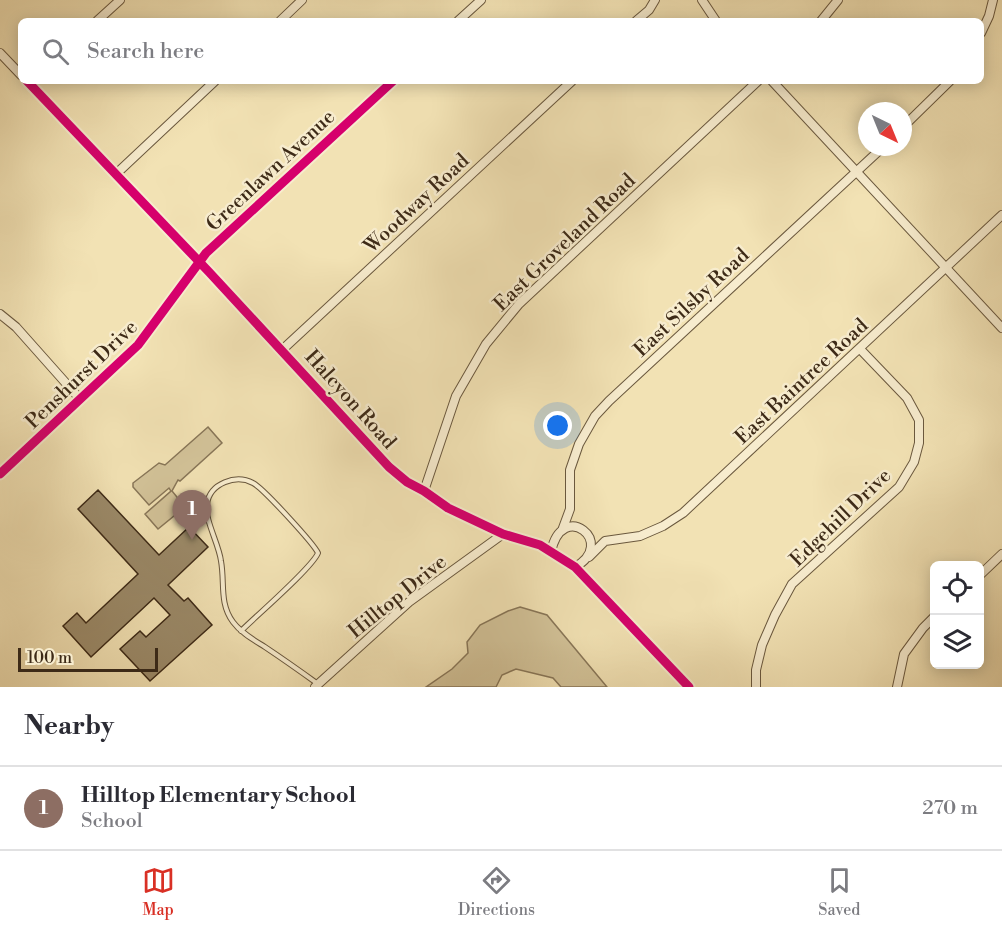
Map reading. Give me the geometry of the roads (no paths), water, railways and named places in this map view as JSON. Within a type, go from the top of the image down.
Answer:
[{"type":"street","points":[[100,18],[120,0]]},
{"type":"street","points":[[283,18],[302,0]]},
{"type":"street","points":[[461,18],[481,0]]},
{"type":"street","points":[[640,18],[649,10],[655,0]]},
{"type":"street","points":[[702,0],[714,18]]},
{"type":"street","points":[[823,18],[838,0]]},
{"type":"street","points":[[984,27],[993,0]]},
{"type":"street","points":[[0,53],[18,72]]},
{"type":"street","name":"Halcyon Road","points":[[32,84],[282,350],[389,468],[448,508],[503,534],[540,546],[576,567],[689,687]]},
{"type":"street","points":[[116,174],[212,84]]},
{"type":"street","name":"Greenlawn Avenue","points":[[199,262],[206,253],[390,84]]},
{"type":"street","name":"Woodway Road","points":[[282,350],[569,84]]},
{"type":"street","name":"East Groveland Road","points":[[424,491],[456,396],[486,344],[519,304],[755,84]]},
{"type":"street","points":[[775,84],[1002,328]]},
{"type":"street","points":[[912,118],[947,84]]},
{"type":"street","name":"East Silsby Road","points":[[562,528],[570,509],[570,470],[579,444],[595,416],[874,156]]},
{"type":"street","name":"East Baintree Road","points":[[605,541],[640,536],[663,526],[682,513],[1002,215]]},
{"type":"street","name":"Penshurst Drive","points":[[0,474],[138,345],[199,262]]},
{"type":"street","points":[[0,314],[16,327],[80,399]]},
{"type":"street","name":"Edgehill Drive","points":[[756,687],[756,670],[762,645],[792,584],[899,487],[914,462],[919,443],[919,420],[907,398],[860,349]]},
{"type":"street","points":[[570,509],[592,544],[589,557]]},
{"type":"street","points":[[551,552],[557,532],[562,528],[576,526],[605,541],[576,567]]},
{"type":"street","name":"Hilltop Drive","points":[[317,686],[408,602],[503,534]]},
{"type":"street","points":[[984,571],[1002,554]]},
{"type":"street","points":[[897,687],[904,654],[930,621]]},
{"type":"lane","points":[[241,631],[309,566],[318,553],[258,486],[240,479],[229,480],[218,486],[208,498],[206,510],[222,563],[225,608],[241,631],[317,686]]},
{"type":"place","name":"Hilltop Elementary School","points":[[192,540]]}]
